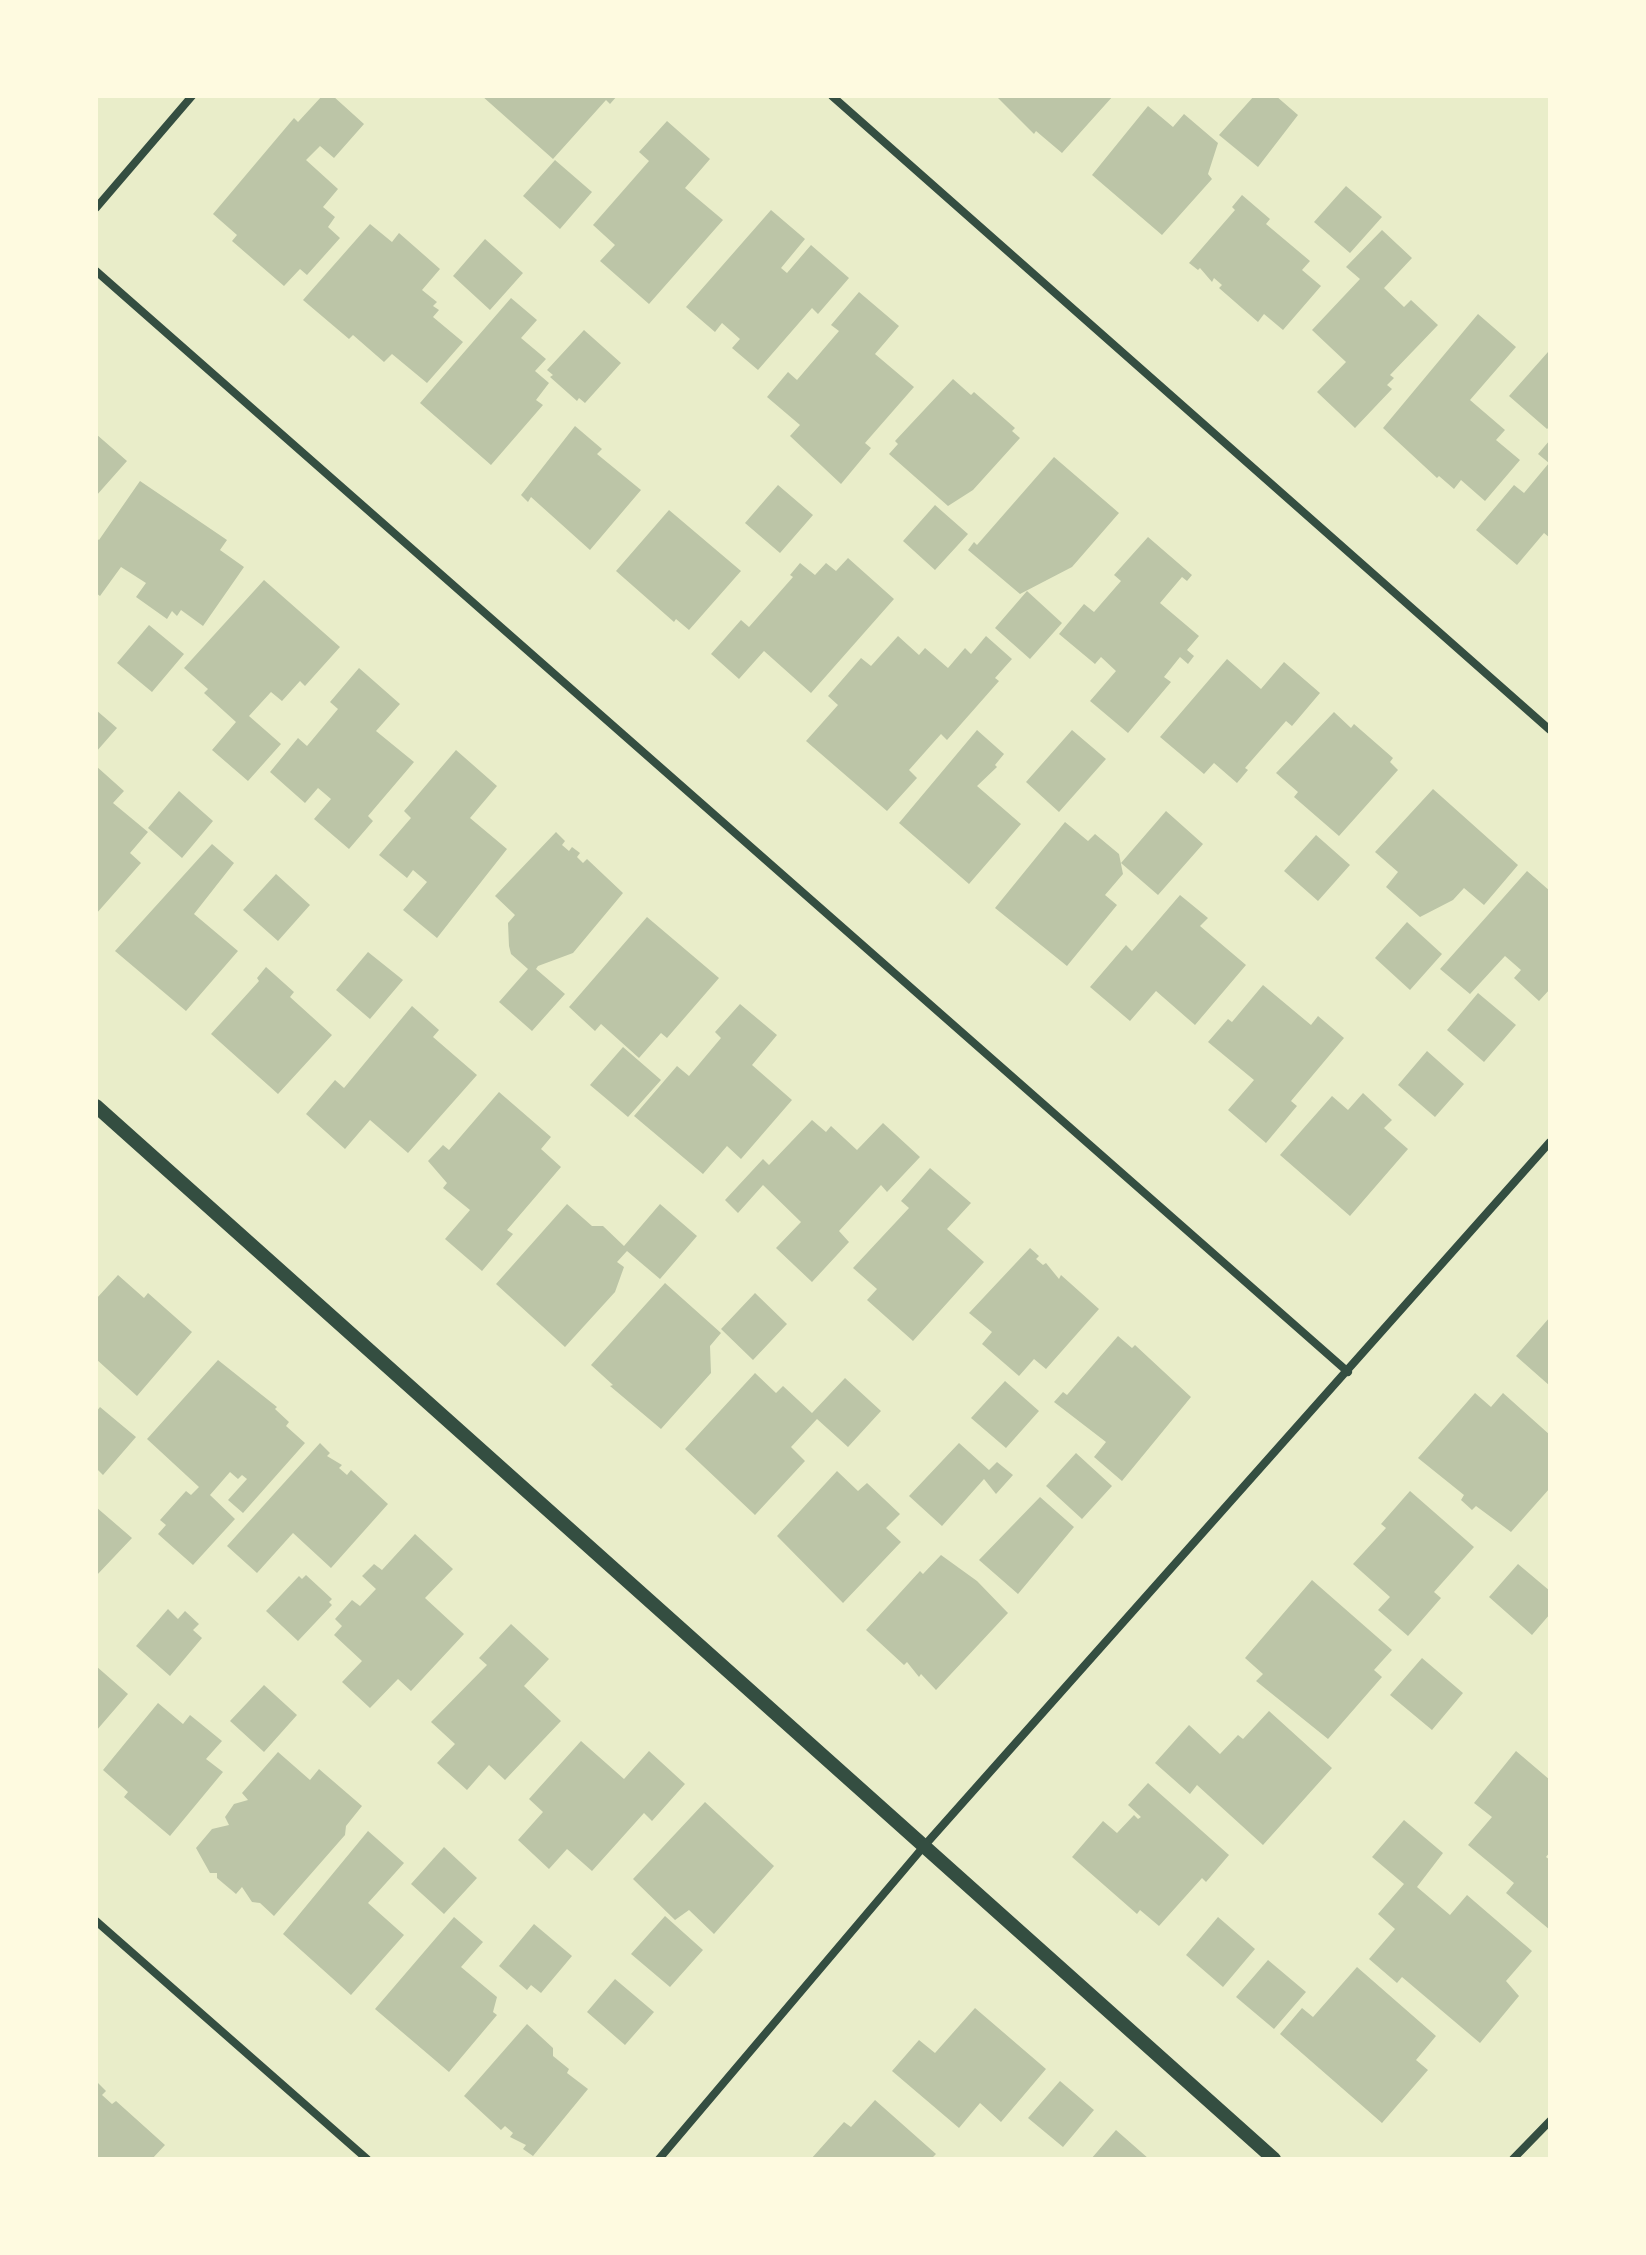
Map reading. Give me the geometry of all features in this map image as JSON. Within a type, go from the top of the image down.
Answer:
[{"type":"street","points":[[96,208],[192,96]]},
{"type":"street","points":[[832,96],[1550,730]]},
{"type":"street","points":[[96,271],[1348,1372]]},
{"type":"street","points":[[96,1106],[1274,2159]]},
{"type":"street","points":[[659,2159],[925,1845],[1550,1142]]},
{"type":"street","points":[[96,1921],[367,2159]]},
{"type":"street","points":[[1513,2159],[1550,2121]]},
{"type":"building","points":[[322,96],[333,96],[364,124],[334,158],[320,146],[306,160],[338,189],[323,207],[335,217],[328,227],[340,238],[307,275],[300,269],[284,286],[232,241],[237,235],[213,214],[294,118],[298,122]]},
{"type":"building","points":[[482,96],[617,96],[610,104],[606,100],[553,159]]},
{"type":"building","points":[[996,96],[1113,96],[1062,153],[1036,131],[1034,134]]},
{"type":"building","points":[[1254,96],[1276,96],[1298,115],[1258,167],[1219,135]]},
{"type":"building","points":[[1148,106],[1173,127],[1184,114],[1218,143],[1208,174],[1212,179],[1162,235],[1092,175]]},
{"type":"building","points":[[667,121],[710,159],[685,188],[723,220],[649,304],[600,261],[615,245],[593,225],[649,161],[639,152]]},
{"type":"building","points":[[555,160],[592,192],[560,229],[523,196]]},
{"type":"building","points":[[1346,186],[1382,217],[1350,253],[1314,222]]},
{"type":"building","points":[[1242,195],[1270,219],[1266,224],[1310,261],[1302,270],[1321,286],[1283,330],[1264,314],[1258,322],[1219,288],[1222,285],[1214,278],[1212,282],[1200,268],[1198,270],[1189,263],[1235,210],[1232,207]]},
{"type":"building","points":[[771,210],[805,239],[781,268],[787,273],[811,245],[849,278],[818,314],[812,308],[758,370],[732,348],[740,339],[722,323],[715,332],[686,307]]},
{"type":"building","points":[[370,224],[392,242],[399,233],[440,269],[422,290],[437,302],[433,306],[439,310],[433,317],[463,342],[427,383],[392,354],[384,362],[353,335],[349,339],[303,300]]},
{"type":"building","points":[[1382,230],[1412,258],[1384,288],[1404,307],[1411,300],[1438,325],[1390,375],[1394,378],[1387,385],[1392,389],[1355,428],[1317,392],[1346,362],[1312,330],[1360,279],[1346,267]]},
{"type":"building","points":[[485,239],[523,273],[490,310],[453,276]]},
{"type":"building","points":[[859,292],[899,326],[875,354],[914,387],[865,443],[871,448],[841,484],[790,436],[800,425],[767,397],[788,372],[797,380],[839,331],[831,325]]},
{"type":"building","points":[[511,298],[537,320],[521,338],[546,359],[535,371],[549,383],[536,400],[543,405],[491,465],[420,403]]},
{"type":"building","points":[[1478,314],[1516,347],[1470,400],[1505,430],[1496,440],[1520,460],[1485,501],[1461,480],[1454,489],[1439,476],[1437,478],[1383,428]]},
{"type":"building","points":[[584,330],[621,363],[585,403],[579,398],[577,401],[550,377],[553,375],[547,370]]},
{"type":"building","points":[[1548,352],[1550,426],[1547,429],[1509,396]]},
{"type":"building","points":[[953,379],[971,395],[974,392],[1015,428],[1012,431],[1020,438],[973,490],[948,506],[889,454],[898,444],[895,441]]},
{"type":"building","points":[[575,426],[602,449],[597,454],[641,490],[590,550],[531,497],[528,502],[521,495]]},
{"type":"building","points":[[96,434],[127,461],[96,496]]},
{"type":"building","points":[[1550,440],[1550,538],[1544,533],[1517,565],[1476,530],[1514,485],[1524,493],[1549,463],[1538,454]]},
{"type":"building","points":[[1054,457],[1119,513],[1072,567],[1020,594],[968,550],[974,542],[977,545]]},
{"type":"building","points":[[140,481],[227,540],[220,550],[244,567],[203,626],[181,610],[177,616],[172,611],[167,619],[136,597],[146,583],[121,567],[100,596],[96,593],[96,538],[99,540]]},
{"type":"building","points":[[778,485],[813,515],[780,553],[745,523]]},
{"type":"building","points":[[935,505],[968,534],[935,570],[903,541]]},
{"type":"building","points":[[669,510],[741,571],[689,630],[676,619],[674,622],[616,571]]},
{"type":"building","points":[[1148,537],[1192,575],[1187,581],[1182,577],[1160,603],[1199,636],[1187,650],[1194,656],[1188,664],[1180,657],[1164,677],[1171,682],[1128,733],[1090,701],[1116,671],[1101,657],[1095,664],[1059,634],[1084,604],[1094,612],[1121,581],[1114,575]]},
{"type":"building","points":[[848,558],[894,599],[811,693],[764,651],[739,679],[711,654],[741,620],[749,627],[793,577],[790,575],[800,563],[815,575],[826,563],[836,571]]},
{"type":"building","points":[[264,580],[340,647],[305,686],[300,681],[282,701],[271,692],[249,716],[281,744],[248,781],[212,750],[236,722],[204,693],[208,689],[184,668]]},
{"type":"building","points":[[1027,591],[1062,623],[1030,659],[995,628]]},
{"type":"building","points":[[149,625],[184,654],[152,692],[117,663]]},
{"type":"building","points":[[898,636],[919,655],[925,648],[948,668],[965,648],[971,654],[986,636],[1012,659],[995,678],[999,681],[947,740],[941,734],[909,770],[917,778],[887,811],[806,741],[838,705],[828,696],[861,658],[871,666]]},
{"type":"building","points":[[1227,659],[1261,689],[1284,662],[1320,693],[1292,726],[1286,721],[1245,768],[1248,770],[1237,783],[1214,763],[1204,774],[1160,737]]},
{"type":"building","points":[[359,668],[400,704],[376,731],[414,762],[368,816],[373,821],[349,849],[314,819],[331,799],[318,788],[305,803],[270,772],[298,738],[307,746],[338,709],[330,702]]},
{"type":"building","points":[[96,710],[117,728],[96,752]]},
{"type":"building","points":[[1334,712],[1351,728],[1354,724],[1393,758],[1390,762],[1398,770],[1339,836],[1294,797],[1298,792],[1276,773]]},
{"type":"building","points":[[977,730],[1004,754],[995,765],[997,767],[977,786],[1021,824],[969,884],[899,823]]},
{"type":"building","points":[[1072,730],[1106,759],[1059,812],[1026,782]]},
{"type":"building","points":[[456,750],[497,786],[470,818],[507,849],[437,938],[403,910],[427,882],[413,870],[407,878],[379,855],[411,818],[404,811]]},
{"type":"building","points":[[96,766],[124,791],[113,803],[148,832],[130,853],[141,863],[96,914]]},
{"type":"building","points":[[1433,789],[1518,865],[1484,905],[1464,888],[1453,900],[1420,917],[1386,887],[1398,872],[1375,852]]},
{"type":"building","points":[[179,791],[213,821],[182,858],[148,828]]},
{"type":"building","points":[[1166,811],[1203,844],[1158,895],[1121,863]]},
{"type":"building","points":[[1065,822],[1088,841],[1095,834],[1119,854],[1123,874],[1105,895],[1117,905],[1067,966],[995,908]]},
{"type":"building","points":[[556,832],[565,841],[562,845],[569,851],[572,847],[580,853],[577,857],[583,863],[587,859],[623,893],[573,953],[536,969],[565,994],[532,1031],[499,1002],[528,969],[511,954],[509,946],[508,923],[515,915],[495,896]]},
{"type":"building","points":[[1316,835],[1350,865],[1318,901],[1284,871]]},
{"type":"building","points":[[212,844],[234,863],[194,914],[238,951],[186,1011],[115,951]]},
{"type":"building","points":[[1527,871],[1550,891],[1550,989],[1539,1001],[1514,978],[1521,970],[1505,956],[1470,994],[1440,969]]},
{"type":"building","points":[[276,874],[310,905],[278,941],[243,910]]},
{"type":"building","points":[[1180,895],[1208,918],[1200,926],[1246,965],[1195,1025],[1156,991],[1130,1021],[1090,987],[1126,945],[1132,951]]},
{"type":"building","points":[[647,917],[719,978],[667,1038],[661,1033],[639,1058],[601,1024],[595,1031],[569,1007]]},
{"type":"building","points":[[1407,922],[1442,954],[1410,990],[1375,958]]},
{"type":"building","points":[[368,952],[403,980],[370,1019],[336,990]]},
{"type":"building","points":[[266,967],[294,992],[290,997],[332,1035],[278,1094],[211,1034],[259,981],[257,978]]},
{"type":"building","points":[[1263,985],[1311,1025],[1318,1016],[1344,1038],[1291,1101],[1297,1106],[1266,1143],[1228,1110],[1254,1080],[1208,1042],[1228,1019],[1232,1022]]},
{"type":"building","points":[[1478,993],[1516,1025],[1484,1062],[1447,1030]]},
{"type":"building","points":[[740,1004],[777,1035],[752,1065],[792,1100],[741,1159],[727,1146],[703,1174],[634,1116],[677,1066],[689,1076],[721,1038],[715,1032]]},
{"type":"building","points":[[412,1006],[439,1030],[433,1037],[477,1075],[408,1153],[370,1120],[345,1149],[306,1114],[335,1080],[344,1088]]},
{"type":"building","points":[[623,1047],[661,1080],[628,1117],[590,1085]]},
{"type":"building","points":[[1427,1051],[1464,1084],[1435,1117],[1398,1085]]},
{"type":"building","points":[[499,1092],[551,1137],[541,1149],[561,1167],[507,1230],[513,1234],[482,1271],[445,1239],[470,1210],[443,1188],[447,1183],[428,1161],[443,1145],[449,1150]]},
{"type":"building","points":[[1363,1093],[1392,1120],[1384,1128],[1408,1149],[1350,1216],[1280,1155],[1332,1096],[1348,1110]]},
{"type":"building","points":[[812,1120],[826,1132],[831,1126],[857,1150],[883,1123],[920,1157],[887,1192],[881,1185],[839,1231],[849,1242],[812,1282],[776,1248],[801,1222],[763,1185],[738,1213],[725,1200],[763,1159],[769,1165]]},
{"type":"building","points":[[930,1168],[971,1203],[947,1229],[984,1262],[913,1341],[867,1300],[877,1289],[853,1268],[909,1208],[901,1201]]},
{"type":"building","points":[[567,1204],[592,1226],[603,1226],[624,1246],[660,1204],[697,1236],[660,1279],[627,1251],[617,1262],[624,1267],[615,1292],[565,1347],[496,1284]]},
{"type":"building","points":[[1030,1248],[1039,1256],[1036,1259],[1043,1265],[1046,1263],[1059,1279],[1061,1275],[1099,1309],[1046,1369],[1034,1359],[1019,1376],[982,1344],[992,1332],[969,1313]]},
{"type":"building","points":[[118,1275],[144,1298],[148,1293],[192,1332],[137,1396],[96,1359],[96,1299]]},
{"type":"building","points":[[665,1283],[721,1333],[710,1346],[711,1373],[661,1429],[610,1386],[613,1385],[591,1365]]},
{"type":"building","points":[[755,1293],[787,1324],[753,1360],[721,1329]]},
{"type":"building","points":[[1550,1317],[1550,1386],[1516,1356]]},
{"type":"building","points":[[1118,1336],[1132,1348],[1135,1345],[1191,1397],[1122,1481],[1094,1457],[1106,1442],[1054,1402],[1063,1392],[1067,1395]]},
{"type":"building","points":[[218,1360],[277,1407],[275,1409],[289,1422],[286,1426],[305,1443],[243,1513],[228,1500],[247,1479],[242,1475],[238,1479],[230,1472],[210,1495],[235,1519],[193,1565],[158,1534],[166,1525],[160,1520],[186,1491],[191,1495],[199,1487],[147,1439]]},
{"type":"building","points":[[755,1373],[776,1393],[783,1386],[812,1413],[845,1378],[881,1411],[848,1447],[817,1419],[791,1447],[805,1461],[755,1515],[685,1449]]},
{"type":"building","points":[[1005,1381],[1039,1411],[1006,1448],[971,1418]]},
{"type":"building","points":[[1475,1393],[1491,1407],[1503,1393],[1550,1435],[1550,1488],[1511,1532],[1476,1506],[1472,1510],[1461,1500],[1464,1495],[1418,1458]]},
{"type":"building","points":[[100,1407],[136,1437],[103,1475],[96,1468],[96,1412]]},
{"type":"building","points":[[320,1443],[330,1453],[327,1456],[342,1465],[339,1468],[347,1475],[351,1470],[388,1504],[331,1568],[293,1533],[257,1573],[227,1546]]},
{"type":"building","points":[[959,1443],[989,1470],[997,1462],[1013,1475],[996,1494],[984,1479],[942,1526],[909,1496]]},
{"type":"building","points":[[1076,1453],[1112,1486],[1082,1519],[1046,1486]]},
{"type":"building","points":[[837,1471],[858,1491],[867,1483],[900,1514],[886,1528],[901,1542],[843,1603],[777,1536]]},
{"type":"building","points":[[1410,1491],[1474,1547],[1434,1592],[1441,1598],[1408,1636],[1378,1610],[1390,1597],[1353,1564],[1386,1528],[1381,1524]]},
{"type":"building","points":[[1040,1497],[1074,1527],[1018,1594],[979,1560]]},
{"type":"building","points":[[96,1507],[132,1538],[96,1576]]},
{"type":"building","points":[[415,1534],[453,1569],[425,1598],[464,1634],[411,1691],[398,1679],[370,1708],[342,1682],[362,1661],[334,1635],[342,1626],[335,1619],[352,1600],[360,1606],[376,1589],[362,1576],[374,1564],[382,1570]]},
{"type":"building","points":[[941,1555],[977,1581],[1008,1613],[936,1690],[866,1630],[920,1571],[923,1574]]},
{"type":"building","points":[[1518,1564],[1550,1591],[1550,1614],[1532,1635],[1489,1597]]},
{"type":"building","points":[[306,1575],[332,1599],[329,1602],[332,1605],[298,1641],[266,1611],[299,1576],[302,1579]]},
{"type":"building","points":[[1312,1580],[1392,1650],[1374,1670],[1382,1677],[1328,1739],[1256,1681],[1263,1674],[1245,1658]]},
{"type":"building","points":[[168,1609],[178,1619],[185,1611],[199,1624],[193,1630],[202,1638],[170,1676],[136,1646]]},
{"type":"building","points":[[511,1624],[549,1659],[524,1686],[561,1721],[505,1780],[489,1765],[467,1790],[437,1763],[455,1744],[431,1722],[487,1665],[479,1658]]},
{"type":"building","points":[[1422,1658],[1463,1693],[1432,1730],[1390,1695]]},
{"type":"building","points":[[96,1666],[128,1694],[96,1731]]},
{"type":"building","points":[[264,1685],[297,1715],[264,1752],[230,1721]]},
{"type":"building","points":[[158,1703],[183,1724],[190,1715],[222,1741],[206,1759],[223,1772],[170,1836],[124,1797],[128,1792],[103,1770]]},
{"type":"building","points":[[1269,1711],[1332,1768],[1263,1845],[1197,1785],[1190,1794],[1155,1763],[1189,1725],[1220,1754],[1238,1735],[1243,1739]]},
{"type":"building","points":[[581,1741],[624,1779],[649,1751],[685,1784],[652,1821],[644,1813],[592,1871],[567,1849],[549,1869],[518,1840],[543,1812],[529,1799]]},
{"type":"building","points":[[1516,1751],[1550,1780],[1550,1852],[1546,1857],[1550,1860],[1550,1930],[1506,1893],[1514,1883],[1468,1845],[1492,1817],[1474,1803]]},
{"type":"building","points":[[278,1752],[310,1780],[319,1769],[362,1806],[346,1826],[345,1835],[274,1916],[260,1903],[252,1902],[242,1887],[236,1894],[217,1878],[217,1873],[210,1873],[196,1848],[212,1829],[229,1825],[225,1817],[234,1804],[248,1800],[242,1793]]},
{"type":"building","points":[[1148,1783],[1229,1855],[1206,1882],[1202,1878],[1159,1926],[1140,1910],[1137,1914],[1072,1857],[1103,1821],[1117,1833],[1134,1815],[1138,1819],[1141,1817],[1128,1805]]},
{"type":"building","points":[[705,1802],[774,1866],[714,1934],[689,1910],[675,1920],[633,1879]]},
{"type":"building","points":[[1404,1820],[1443,1853],[1417,1887],[1450,1915],[1467,1895],[1532,1951],[1506,1981],[1519,1996],[1480,2043],[1402,1977],[1397,1983],[1369,1959],[1395,1929],[1378,1914],[1404,1884],[1372,1857]]},
{"type":"building","points":[[368,1831],[404,1863],[368,1903],[404,1935],[351,1995],[283,1934]]},
{"type":"building","points":[[444,1847],[477,1878],[444,1914],[411,1884]]},
{"type":"building","points":[[665,1916],[703,1950],[670,1987],[631,1954]]},
{"type":"building","points":[[454,1917],[483,1942],[461,1967],[497,1997],[493,2012],[497,2015],[449,2072],[375,2009]]},
{"type":"building","points":[[1218,1917],[1255,1949],[1223,1987],[1186,1955]]},
{"type":"building","points":[[534,1924],[572,1956],[541,1993],[531,1985],[527,1990],[499,1966]]},
{"type":"building","points":[[1268,1960],[1306,1992],[1274,2029],[1236,1997]]},
{"type":"building","points":[[1357,1967],[1436,2036],[1416,2060],[1428,2070],[1382,2123],[1280,2034],[1302,2008],[1313,2017]]},
{"type":"building","points":[[615,1979],[654,2012],[625,2045],[587,2012]]},
{"type":"building","points":[[975,2008],[1046,2069],[1001,2122],[980,2103],[959,2128],[892,2071],[919,2040],[935,2053]]},
{"type":"building","points":[[527,2024],[553,2048],[553,2056],[569,2069],[567,2073],[588,2089],[533,2156],[523,2149],[526,2145],[510,2137],[513,2133],[505,2126],[501,2130],[464,2096]]},
{"type":"building","points":[[1060,2081],[1094,2110],[1063,2147],[1028,2118]]},
{"type":"building","points":[[98,2083],[106,2091],[102,2095],[112,2104],[116,2101],[165,2145],[152,2159],[96,2159]]},
{"type":"building","points":[[875,2100],[936,2154],[931,2159],[811,2159],[844,2122],[851,2127]]},
{"type":"building","points":[[1116,2130],[1149,2159],[1091,2159]]}]
